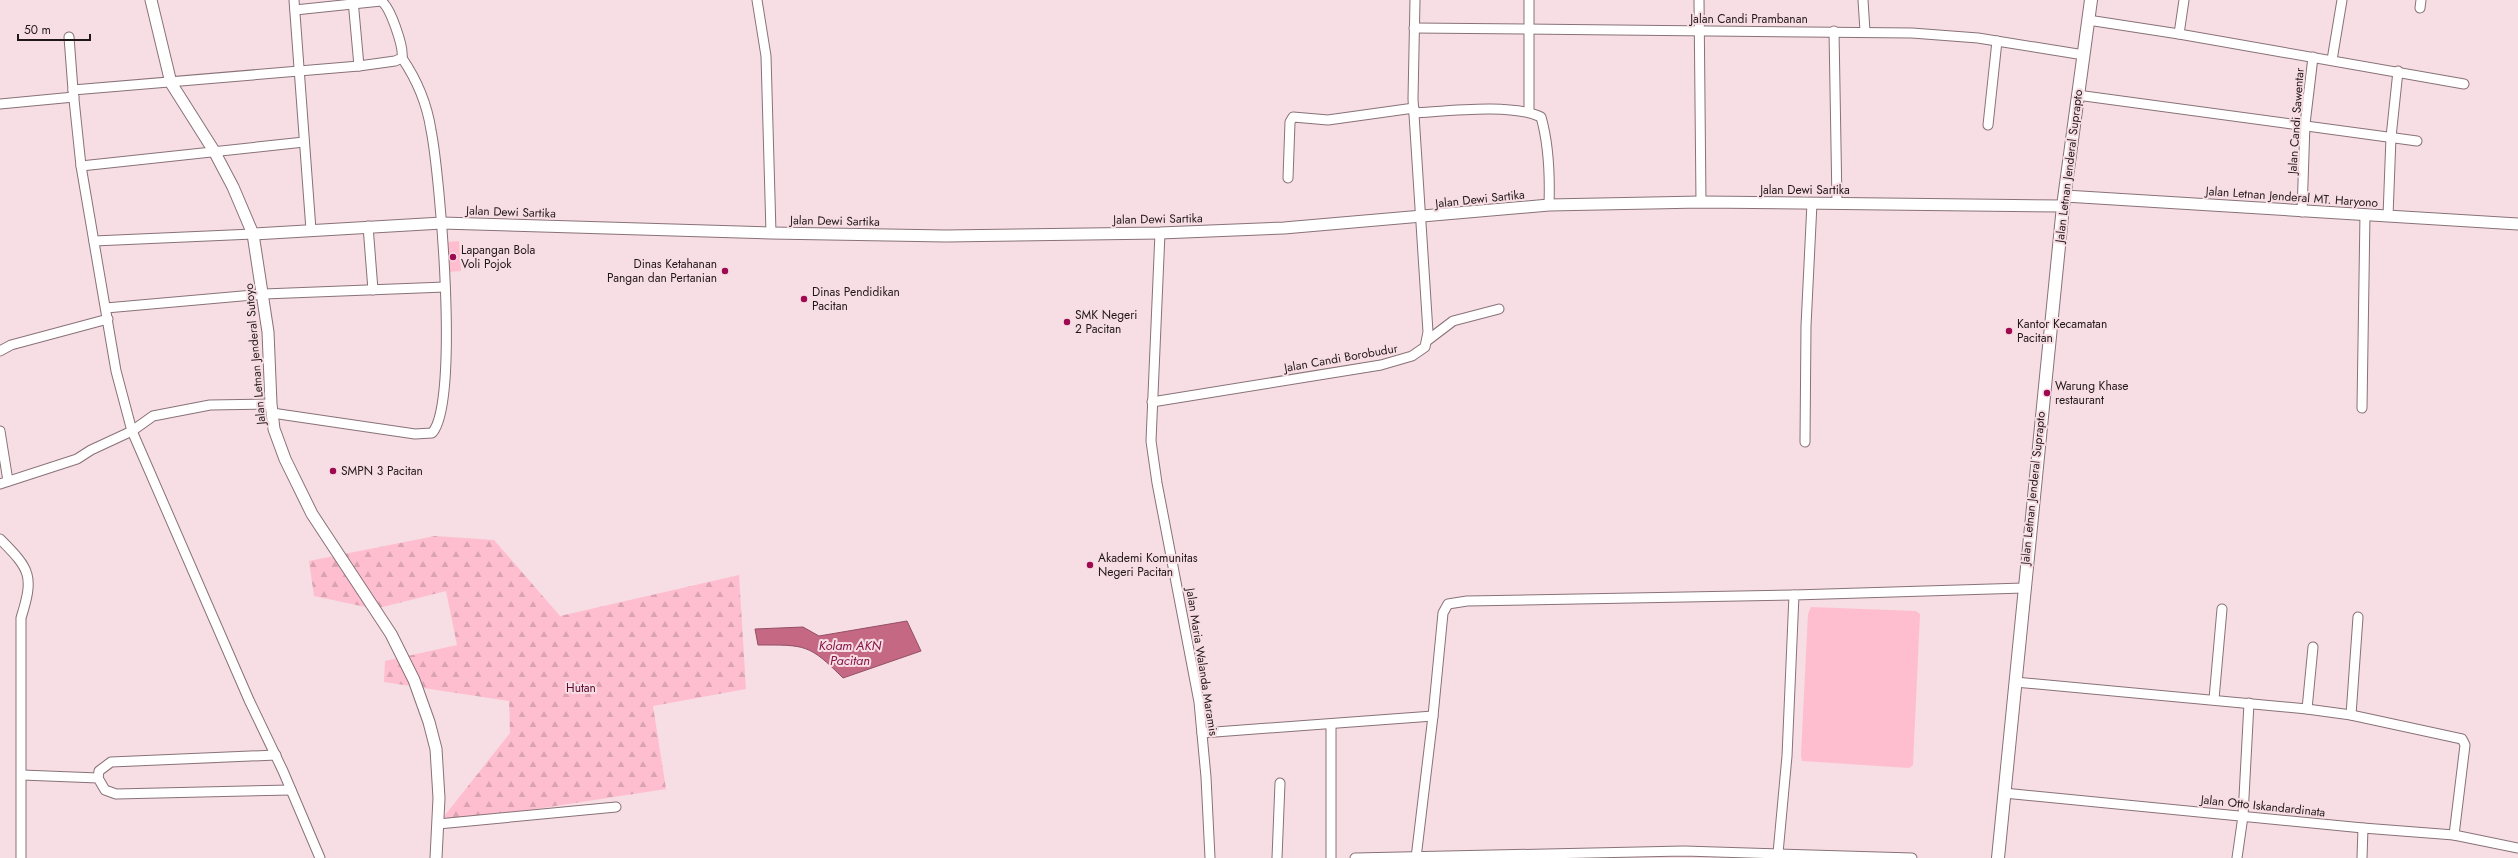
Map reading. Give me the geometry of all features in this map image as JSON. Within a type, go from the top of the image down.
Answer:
[{"type":"main road","name":"Jalan Letnan Jenderal Suprapto","points":[[1998,858],[2064,201],[2084,55],[2096,21],[2091,0]]},
{"type":"street","name":"Jalan Letnan Jenderal Sutoyo","points":[[151,0],[171,83],[214,151],[253,234],[264,294],[274,429],[285,459],[312,514],[392,634],[414,680],[436,749],[439,798],[436,858]]},
{"type":"street","points":[[294,0],[311,230]]},
{"type":"street","points":[[757,0],[766,56],[771,233]]},
{"type":"street","points":[[1415,0],[1414,111],[1428,340]]},
{"type":"street","points":[[1529,0],[1531,30],[1529,111]]},
{"type":"street","points":[[1699,0],[1701,202]]},
{"type":"street","points":[[1863,0],[1865,31]]},
{"type":"street","points":[[2179,34],[2184,0]]},
{"type":"street","points":[[2332,60],[2342,0]]},
{"type":"street","points":[[0,431],[4,482],[76,459],[91,450],[132,432],[153,416],[210,405],[272,408],[415,434],[432,433],[440,420],[445,374],[445,287],[438,176],[430,123],[414,75],[402,58],[397,33],[384,3],[381,1],[354,2],[295,10]]},
{"type":"street","points":[[354,2],[360,66]]},
{"type":"street","points":[[2096,21],[2398,71],[2464,84]]},
{"type":"street","name":"Jalan Candi Prambanan","points":[[1414,28],[1699,32],[1865,31],[1912,33],[1996,41],[2084,55]]},
{"type":"street","points":[[1834,31],[1837,203]]},
{"type":"street","points":[[69,37],[81,166],[116,371],[132,432],[249,700],[276,755],[320,858]]},
{"type":"street","points":[[1988,125],[1996,41]]},
{"type":"street","name":"Jalan Candi Sawentar","points":[[2302,212],[2305,124],[2313,57]]},
{"type":"street","points":[[0,104],[171,83],[360,66],[395,61],[402,58]]},
{"type":"street","points":[[2388,216],[2391,137],[2398,71]]},
{"type":"street","points":[[2078,96],[2305,124],[2417,141]]},
{"type":"street","points":[[1288,178],[1290,122],[1293,117],[1328,120],[1414,111],[1486,109],[1529,111],[1541,117],[1544,130],[1550,179],[1549,206]]},
{"type":"street","points":[[81,166],[304,142]]},
{"type":"street","name":"Jalan Dewi Sartika","points":[[253,234],[368,226],[442,223],[771,233],[946,236],[1160,233],[1284,228],[1420,218],[1549,206],[1701,202],[1837,203],[2064,201]]},
{"type":"street","name":"Jalan Letnan Jenderal MT. Haryono","points":[[2064,201],[2365,214],[2518,224]]},
{"type":"street","points":[[1805,442],[1806,326],[1812,203]]},
{"type":"street","points":[[2362,408],[2365,214]]},
{"type":"street","points":[[368,226],[373,290]]},
{"type":"street","name":"Jalan Maria Walanda Maramis","points":[[1160,233],[1151,441],[1157,483],[1191,654],[1202,733],[1210,858]]},
{"type":"street","points":[[94,241],[253,234]]},
{"type":"street","points":[[106,308],[264,294],[445,287]]},
{"type":"street","name":"Jalan Candi Borobudur","points":[[1152,402],[1381,365],[1422,351],[1428,340],[1453,321],[1499,309]]},
{"type":"street","points":[[0,351],[11,345],[108,319]]},
{"type":"street","points":[[0,539],[16,555],[29,573],[29,593],[21,618],[21,858]]},
{"type":"street","points":[[1416,857],[1433,716],[1443,613],[1448,604],[1467,601],[1794,595],[2024,588]]},
{"type":"street","points":[[1778,854],[1787,756],[1794,595]]},
{"type":"street","points":[[2214,699],[2222,608]]},
{"type":"street","points":[[2351,715],[2358,617]]},
{"type":"street","points":[[2308,709],[2313,647]]},
{"type":"street","points":[[2015,682],[2214,699],[2308,709],[2351,715],[2456,737],[2463,741],[2465,745],[2454,835]]},
{"type":"street","points":[[2237,858],[2243,816],[2249,703]]},
{"type":"street","points":[[1202,733],[1433,716]]},
{"type":"street","points":[[1330,724],[1331,858]]},
{"type":"street","points":[[276,755],[111,762],[98,771],[98,778],[105,790],[116,794],[291,790]]},
{"type":"street","points":[[22,775],[98,778]]},
{"type":"street","points":[[1277,858],[1280,783]]},
{"type":"street","name":"Jalan Otto Iskandardinata","points":[[2004,793],[2364,828],[2454,835],[2518,848]]},
{"type":"street","points":[[438,824],[616,806]]},
{"type":"street","points":[[2362,858],[2364,828]]},
{"type":"street","points":[[1354,858],[1684,851],[1912,858]]},
{"type":"green space","name":"Lapangan Bola Voli Pojok","points":[[459,241],[461,271],[448,272],[446,242]]},
{"type":"green space","name":"Hutan","points":[[435,536],[494,540],[560,616],[739,575],[746,689],[653,706],[666,789],[438,824],[510,733],[509,701],[384,682],[385,661],[457,645],[446,591],[375,609],[314,596],[309,561]]},
{"type":"green space","points":[[1811,607],[1916,611],[1920,614],[1913,765],[1909,768],[1802,761],[1801,755],[1808,614]]},
{"type":"water","name":"Kolam AKN Pacitan","points":[[907,621],[921,651],[843,678],[822,658],[806,649],[787,645],[758,645],[755,629],[803,627],[819,636]]},
{"type":"place","name":"Lapangan Bola Voli Pojok","points":[[453,257]]},
{"type":"place","name":"Dinas Ketahanan Pangan dan Pertanian","points":[[725,271]]},
{"type":"place","name":"Dinas Pendidikan Pacitan","points":[[804,299]]},
{"type":"place","name":"SMK Negeri 2 Pacitan","points":[[1067,322]]},
{"type":"place","name":"Kantor Kecamatan Pacitan","points":[[2009,331]]},
{"type":"place","name":"Warung Khase restaurant","points":[[2047,393]]},
{"type":"place","name":"SMPN 3 Pacitan","points":[[333,471]]},
{"type":"place","name":"Akademi Komunitas Negeri Pacitan","points":[[1090,565]]}]
